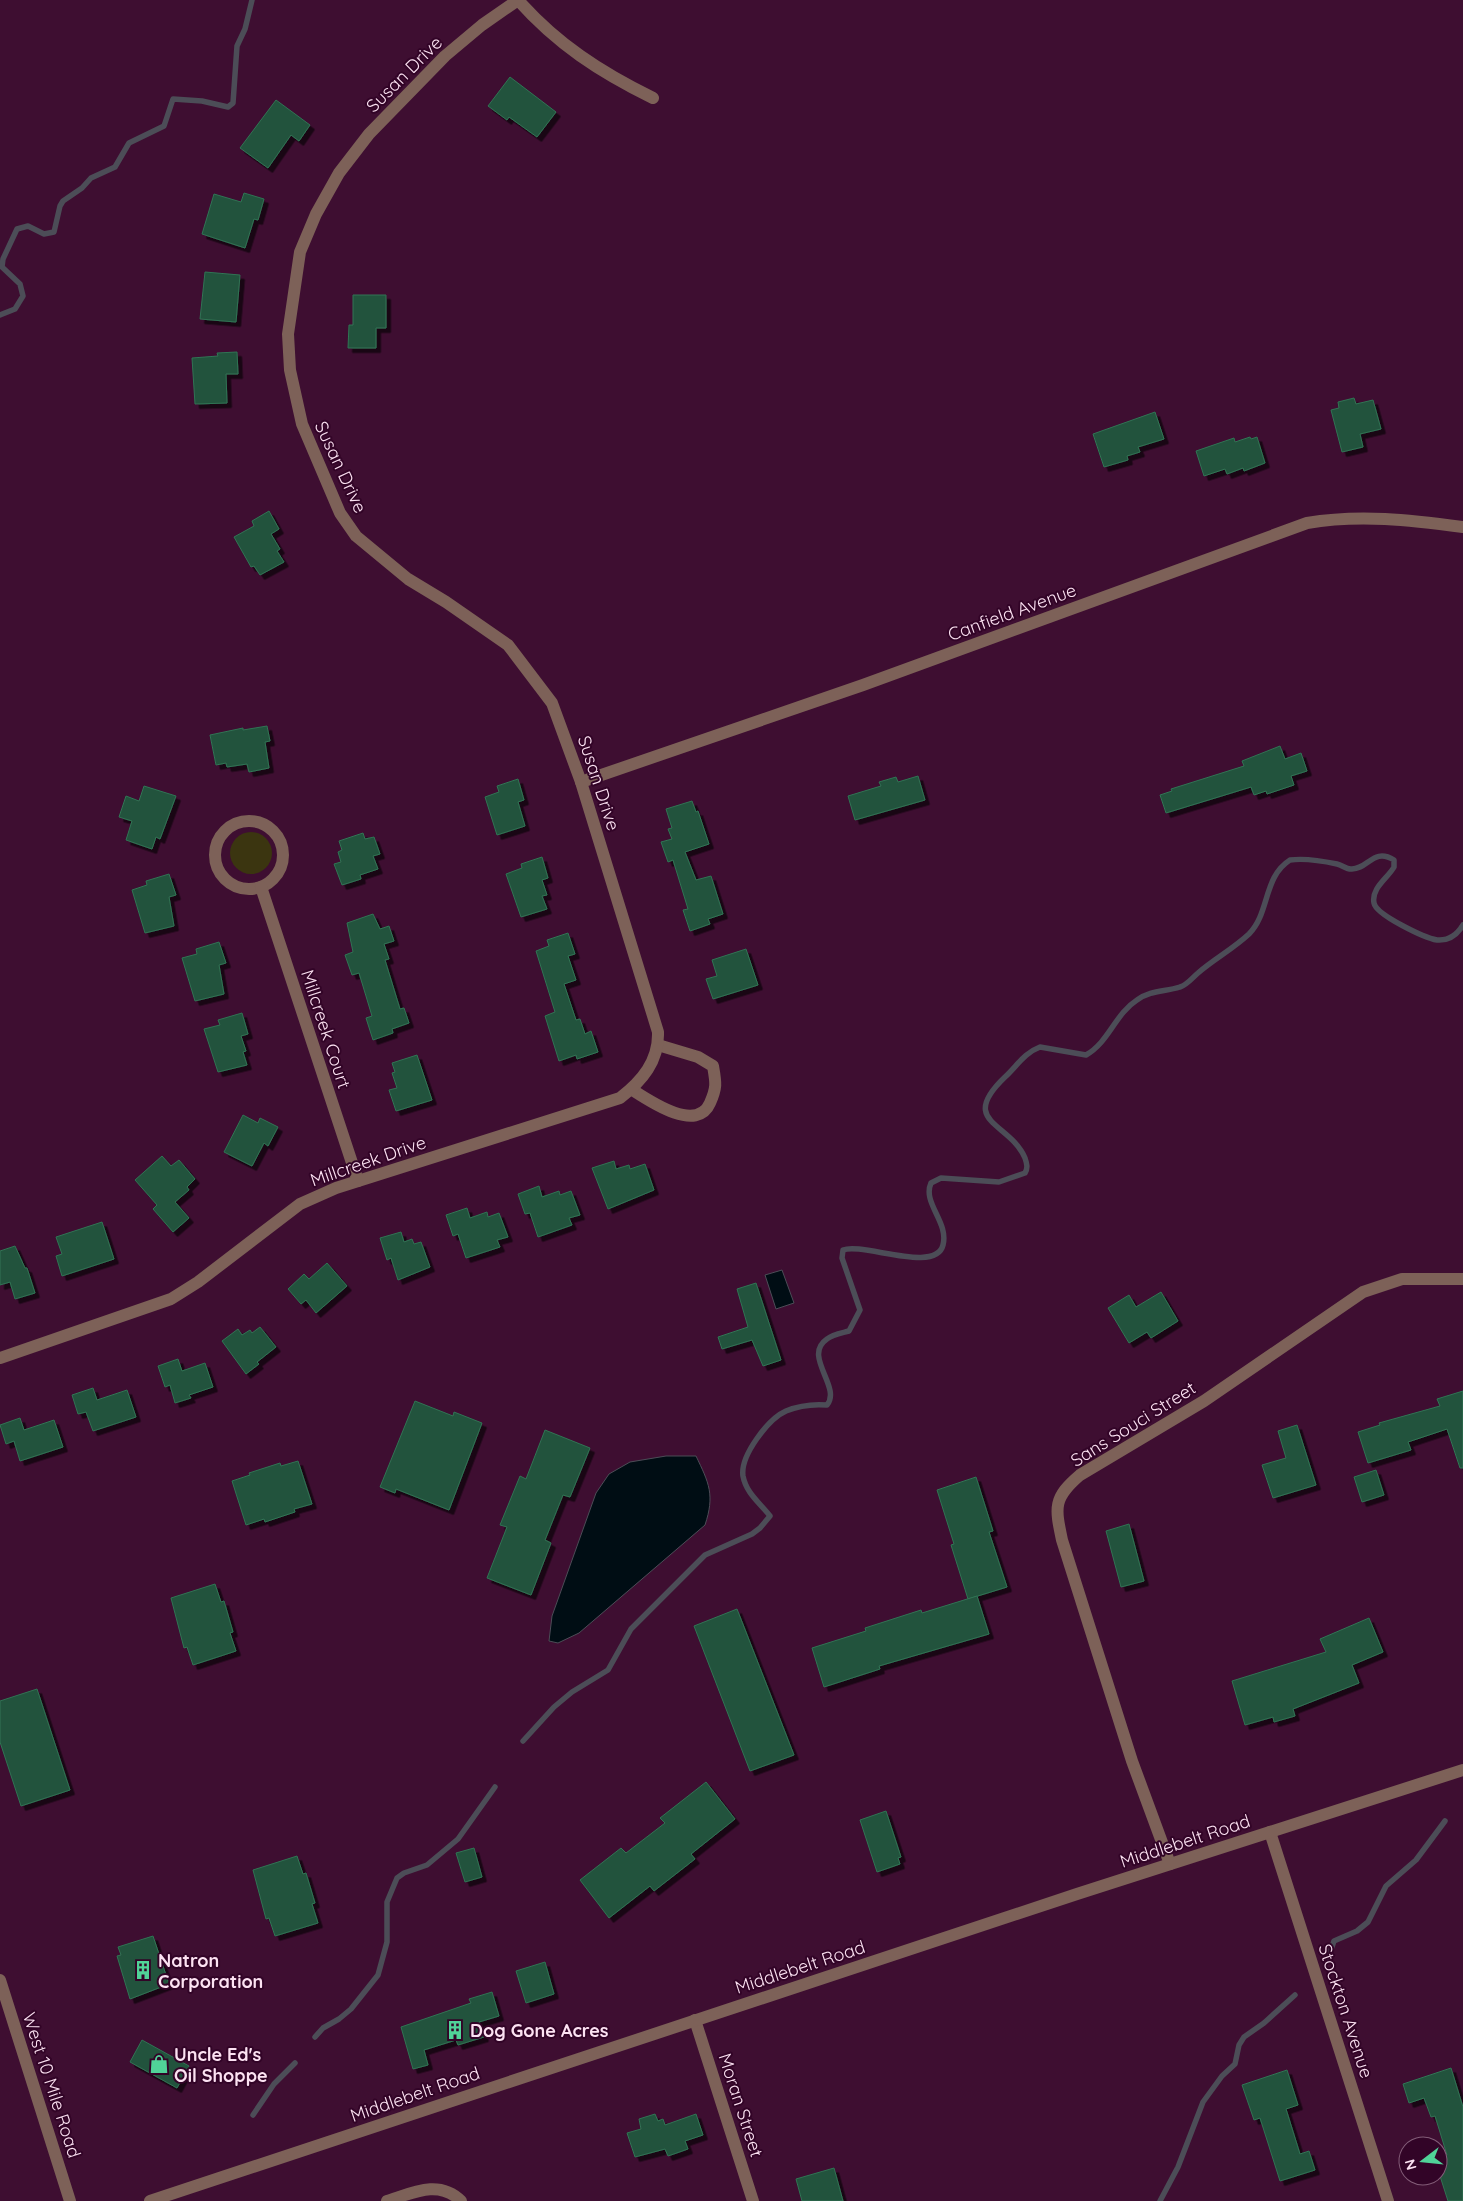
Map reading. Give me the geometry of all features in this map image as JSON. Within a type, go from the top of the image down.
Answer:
[{"type":"street","points":[[518,0],[559,42],[611,78],[653,98]]},
{"type":"street","name":"Susan Drive","points":[[518,0],[482,25],[439,62],[369,134],[339,173],[316,214],[300,252],[288,334],[290,370],[302,424],[340,513],[356,536],[408,579],[446,602],[508,645],[552,703],[581,782],[658,1032],[658,1045],[649,1070]]},
{"type":"street","name":"Canfield Avenue","points":[[581,782],[863,685],[1307,523],[1335,519],[1365,518],[1463,527]]},
{"type":"street","points":[[250,821],[270,828],[282,845],[282,866],[277,875],[261,888],[250,889],[234,885],[222,875],[217,865],[217,844],[222,834],[240,822],[250,821]]},
{"type":"street","name":"Millcreek Court","points":[[261,888],[358,1181]]},
{"type":"street","points":[[631,1089],[652,1102],[678,1114],[697,1115],[708,1107],[717,1087],[713,1066],[698,1056],[658,1045]]},
{"type":"street","name":"Millcreek Drive","points":[[0,1358],[171,1299],[198,1282],[300,1204],[358,1181],[620,1098],[649,1070]]},
{"type":"street","name":"Sans Souci Street","points":[[1170,1864],[1132,1761],[1062,1540],[1056,1512],[1063,1490],[1080,1475],[1204,1401],[1363,1292],[1402,1279],[1463,1279]]},
{"type":"street","name":"Middlebelt Road","points":[[150,2201],[1170,1864],[1463,1770]]},
{"type":"street","name":"Stockton Avenue","points":[[1270,1832],[1388,2201]]},
{"type":"street","name":"West 10 Mile Road","points":[[0,1980],[70,2201]]},
{"type":"street","name":"Moran Street","points":[[695,2020],[753,2201]]},
{"type":"street","points":[[387,2201],[430,2188],[444,2190],[461,2201]]},
{"type":"shaded area","points":[[255,832],[263,835],[269,841],[272,853],[269,865],[263,871],[247,874],[239,871],[233,865],[230,849],[233,841],[239,835]]},
{"type":"shaded area","points":[[782,1270],[794,1303],[776,1309],[765,1275]]},
{"type":"shaded area","points":[[666,1456],[696,1456],[709,1489],[710,1505],[705,1525],[579,1633],[558,1643],[549,1641],[552,1616],[596,1493],[609,1474],[630,1462]]},
{"type":"building","points":[[510,77],[556,112],[537,137],[509,117],[507,120],[488,106]]},
{"type":"building","points":[[276,100],[310,125],[299,141],[291,135],[268,168],[240,148]]},
{"type":"building","points":[[244,193],[264,199],[258,220],[254,219],[245,248],[202,234],[214,194],[241,202]]},
{"type":"building","points":[[205,272],[240,275],[236,322],[200,319]]},
{"type":"building","points":[[353,295],[386,295],[386,328],[376,328],[376,348],[348,348],[349,325],[353,325]]},
{"type":"building","points":[[237,352],[238,374],[226,374],[227,403],[195,404],[192,358],[218,356],[217,353]]},
{"type":"building","points":[[1354,398],[1356,404],[1373,400],[1381,429],[1360,434],[1363,447],[1342,452],[1331,410],[1339,408],[1338,402]]},
{"type":"building","points":[[1155,412],[1164,439],[1138,447],[1140,452],[1127,456],[1128,460],[1104,467],[1093,434]]},
{"type":"building","points":[[1250,437],[1251,439],[1257,437],[1265,463],[1244,471],[1243,468],[1227,474],[1225,469],[1204,476],[1196,451],[1234,438],[1235,442]]},
{"type":"building","points":[[269,511],[279,529],[271,534],[280,549],[277,551],[284,562],[260,575],[254,566],[251,567],[234,537],[254,526],[252,521]]},
{"type":"building","points":[[267,726],[270,741],[265,742],[269,768],[249,772],[247,764],[227,767],[226,763],[216,765],[210,735],[243,728],[243,730]]},
{"type":"building","points":[[1280,746],[1285,759],[1301,753],[1307,771],[1291,776],[1294,785],[1267,794],[1266,791],[1254,795],[1251,787],[1166,813],[1160,795],[1172,791],[1171,789],[1244,766],[1242,761]]},
{"type":"building","points":[[918,776],[925,800],[855,820],[848,796],[881,786],[879,782],[896,777],[898,782]]},
{"type":"building","points":[[518,779],[524,800],[518,802],[525,826],[497,835],[485,797],[499,792],[497,786]]},
{"type":"building","points":[[144,786],[176,796],[160,839],[156,837],[152,849],[126,840],[132,821],[119,817],[126,796],[139,801]]},
{"type":"building","points":[[692,801],[696,812],[698,811],[709,844],[685,852],[696,880],[711,876],[723,914],[708,919],[710,924],[690,931],[683,910],[688,909],[673,860],[668,862],[661,842],[672,839],[668,829],[672,828],[666,809]]},
{"type":"building","points":[[363,833],[365,839],[374,837],[380,854],[373,856],[378,869],[360,875],[361,879],[342,885],[334,864],[341,862],[338,852],[342,850],[339,841]]},
{"type":"building","points":[[542,857],[548,878],[542,880],[547,895],[542,896],[547,909],[521,917],[506,874],[522,868],[521,864]]},
{"type":"building","points":[[169,874],[176,895],[169,897],[174,926],[145,933],[132,890],[147,885],[146,881]]},
{"type":"building","points":[[373,914],[380,929],[389,926],[394,941],[384,944],[389,959],[385,960],[400,1009],[404,1008],[409,1023],[392,1029],[393,1033],[373,1040],[366,1018],[372,1016],[359,973],[352,975],[345,955],[353,952],[347,923]]},
{"type":"building","points":[[568,933],[575,954],[568,956],[576,980],[564,984],[576,1020],[580,1019],[585,1034],[591,1031],[598,1052],[577,1059],[576,1055],[559,1061],[545,1016],[555,1012],[536,951],[549,946],[547,940]]},
{"type":"building","points":[[219,942],[226,963],[219,965],[224,994],[195,1001],[182,958],[197,954],[196,949]]},
{"type":"building","points":[[746,949],[758,985],[713,999],[706,979],[717,976],[712,960]]},
{"type":"building","points":[[242,1013],[248,1034],[241,1036],[246,1051],[243,1052],[247,1065],[218,1072],[204,1029],[220,1025],[218,1020]]},
{"type":"building","points":[[417,1055],[432,1100],[396,1111],[389,1090],[397,1088],[392,1073],[395,1072],[392,1063]]},
{"type":"building","points":[[243,1115],[258,1123],[260,1118],[278,1127],[268,1146],[264,1143],[252,1166],[224,1152]]},
{"type":"building","points":[[162,1156],[171,1166],[179,1160],[195,1179],[187,1187],[189,1190],[175,1202],[189,1218],[173,1232],[153,1209],[157,1205],[135,1180]]},
{"type":"building","points":[[614,1161],[616,1169],[629,1165],[630,1169],[645,1164],[654,1190],[608,1209],[592,1168]]},
{"type":"building","points":[[539,1186],[542,1197],[559,1191],[560,1195],[571,1191],[580,1215],[569,1218],[572,1225],[538,1237],[530,1213],[525,1214],[518,1194]]},
{"type":"building","points":[[467,1208],[470,1218],[487,1212],[488,1217],[499,1213],[508,1237],[497,1240],[500,1247],[466,1258],[458,1234],[453,1236],[446,1215]]},
{"type":"building","points":[[102,1222],[114,1259],[62,1276],[56,1256],[62,1254],[56,1237]]},
{"type":"building","points":[[401,1232],[404,1242],[412,1239],[414,1244],[421,1242],[430,1267],[398,1280],[391,1258],[387,1260],[380,1238]]},
{"type":"building","points":[[15,1246],[25,1268],[27,1268],[35,1293],[15,1299],[10,1282],[0,1285],[0,1251]]},
{"type":"building","points":[[327,1263],[347,1286],[316,1313],[306,1300],[301,1304],[288,1289],[304,1274],[309,1279]]},
{"type":"building","points":[[756,1283],[781,1360],[763,1366],[752,1340],[722,1349],[718,1337],[748,1327],[737,1289]]},
{"type":"building","points":[[1161,1292],[1178,1321],[1151,1338],[1147,1332],[1129,1343],[1108,1308],[1129,1295],[1136,1307]]},
{"type":"building","points":[[260,1327],[276,1347],[257,1362],[259,1364],[246,1374],[222,1341],[238,1329],[242,1335],[250,1330],[252,1333]]},
{"type":"building","points":[[178,1359],[182,1371],[205,1363],[213,1387],[189,1395],[191,1398],[175,1403],[170,1385],[165,1387],[158,1366]]},
{"type":"building","points":[[93,1388],[97,1400],[127,1390],[136,1417],[93,1431],[86,1412],[78,1414],[72,1395]]},
{"type":"building","points":[[1463,1391],[1463,1468],[1460,1468],[1447,1429],[1408,1442],[1411,1450],[1368,1463],[1358,1432],[1380,1425],[1379,1423],[1440,1406],[1437,1399]]},
{"type":"building","points":[[415,1401],[453,1416],[454,1412],[482,1423],[449,1510],[396,1489],[395,1493],[380,1487]]},
{"type":"building","points":[[20,1418],[24,1430],[54,1420],[63,1447],[20,1461],[14,1441],[6,1444],[0,1425]]},
{"type":"building","points":[[1297,1425],[1316,1485],[1273,1498],[1262,1465],[1286,1458],[1278,1431]]},
{"type":"building","points":[[545,1430],[590,1448],[570,1497],[563,1495],[545,1540],[551,1543],[531,1595],[487,1578],[507,1527],[500,1525],[520,1476],[526,1479]]},
{"type":"building","points":[[298,1461],[312,1504],[294,1509],[295,1512],[265,1522],[264,1519],[246,1525],[232,1481],[250,1475],[249,1473],[280,1463],[281,1466]]},
{"type":"building","points":[[1376,1470],[1384,1495],[1362,1502],[1354,1477]]},
{"type":"building","points":[[976,1477],[993,1531],[989,1532],[1007,1587],[968,1599],[951,1545],[954,1544],[937,1490]]},
{"type":"building","points":[[1129,1524],[1144,1581],[1121,1587],[1106,1531]]},
{"type":"building","points":[[215,1584],[221,1602],[224,1601],[233,1632],[230,1633],[236,1651],[193,1665],[187,1647],[184,1648],[171,1598]]},
{"type":"building","points":[[977,1596],[989,1634],[879,1666],[880,1669],[824,1687],[812,1648],[866,1631],[865,1628],[921,1610],[922,1613]]},
{"type":"building","points":[[737,1609],[794,1755],[750,1771],[694,1626]]},
{"type":"building","points":[[1369,1618],[1383,1652],[1352,1665],[1359,1683],[1293,1709],[1295,1716],[1274,1722],[1273,1717],[1245,1725],[1232,1681],[1326,1652],[1320,1639]]},
{"type":"building","points":[[37,1689],[70,1790],[21,1806],[0,1742],[0,1701]]},
{"type":"building","points":[[706,1782],[735,1819],[691,1854],[695,1859],[654,1891],[650,1886],[609,1918],[580,1880],[621,1848],[626,1853],[665,1823],[660,1818]]},
{"type":"building","points":[[886,1811],[901,1857],[898,1858],[900,1864],[877,1872],[860,1820]]},
{"type":"building","points":[[474,1848],[482,1877],[465,1882],[456,1853]]},
{"type":"building","points":[[297,1856],[303,1874],[306,1873],[315,1903],[312,1904],[318,1923],[275,1936],[269,1918],[266,1919],[253,1870]]},
{"type":"building","name":"Natron Corporation","points":[[153,1936],[169,1984],[130,1999],[117,1956],[121,1955],[118,1947]]},
{"type":"building","points":[[545,1962],[554,1994],[526,2003],[516,1971]]},
{"type":"building","name":"Dog Gone Acres","points":[[492,1992],[499,2016],[479,2022],[484,2037],[458,2045],[456,2040],[424,2050],[428,2065],[413,2069],[401,2027],[471,2003],[469,1999]]},
{"type":"building","name":"Uncle Ed's Oil Shoppe","points":[[142,2040],[189,2066],[177,2088],[130,2062]]},
{"type":"building","points":[[1451,2068],[1463,2107],[1463,2201],[1448,2201],[1443,2186],[1448,2186],[1448,2136],[1441,2136],[1435,2116],[1431,2117],[1424,2098],[1409,2103],[1403,2084]]},
{"type":"building","points":[[1287,2070],[1298,2105],[1286,2109],[1300,2154],[1309,2151],[1315,2170],[1280,2181],[1260,2118],[1254,2120],[1242,2085]]},
{"type":"building","points":[[655,2114],[658,2121],[663,2119],[665,2125],[696,2114],[703,2135],[685,2141],[688,2149],[668,2156],[665,2149],[635,2157],[627,2133],[641,2129],[639,2119]]},
{"type":"building","points":[[834,2168],[843,2201],[802,2201],[796,2179]]},
{"type":"waterway","points":[[0,315],[15,309],[23,296],[20,284],[2,267],[3,259],[17,229],[28,226],[44,234],[54,232],[63,201],[82,188],[91,178],[115,167],[129,143],[164,126],[173,99],[202,101],[228,107],[233,103],[237,46],[245,29],[252,0]]},
{"type":"waterway","points":[[523,1741],[554,1707],[572,1692],[608,1670],[631,1629],[705,1555],[752,1534],[770,1516],[747,1488],[743,1476],[743,1468],[757,1439],[779,1415],[801,1407],[827,1405],[830,1398],[830,1389],[820,1363],[820,1346],[832,1336],[849,1331],[860,1310],[842,1258],[843,1250],[866,1250],[913,1257],[927,1257],[937,1253],[943,1245],[944,1237],[930,1198],[929,1190],[931,1183],[941,1178],[999,1182],[1025,1173],[1027,1169],[1025,1158],[1018,1146],[991,1121],[986,1113],[986,1104],[991,1092],[1025,1056],[1040,1047],[1086,1055],[1101,1043],[1123,1013],[1137,1000],[1148,994],[1183,986],[1249,934],[1256,925],[1275,876],[1281,867],[1290,860],[1320,861],[1351,869],[1362,866],[1376,857],[1387,857],[1394,860],[1394,867],[1377,888],[1374,898],[1374,903],[1383,914],[1412,931],[1437,940],[1452,937],[1463,925]]},
{"type":"waterway","points":[[315,2037],[323,2028],[339,2019],[351,2009],[378,1975],[387,1942],[387,1902],[397,1878],[404,1873],[427,1865],[458,1839],[495,1787]]},
{"type":"waterway","points":[[1328,1958],[1334,1941],[1357,1931],[1368,1922],[1386,1886],[1416,1860],[1445,1821]]},
{"type":"waterway","points":[[1160,2201],[1178,2167],[1203,2102],[1222,2076],[1235,2064],[1239,2045],[1244,2037],[1264,2023],[1295,1995]]},
{"type":"waterway","points":[[253,2115],[274,2084],[295,2063]]},
{"type":"place","name":"Natron Corporation","points":[[143,1970]]},
{"type":"place","name":"Dog Gone Acres","points":[[455,2030]]},
{"type":"place","name":"Uncle Ed's Oil Shoppe","points":[[159,2064]]}]
